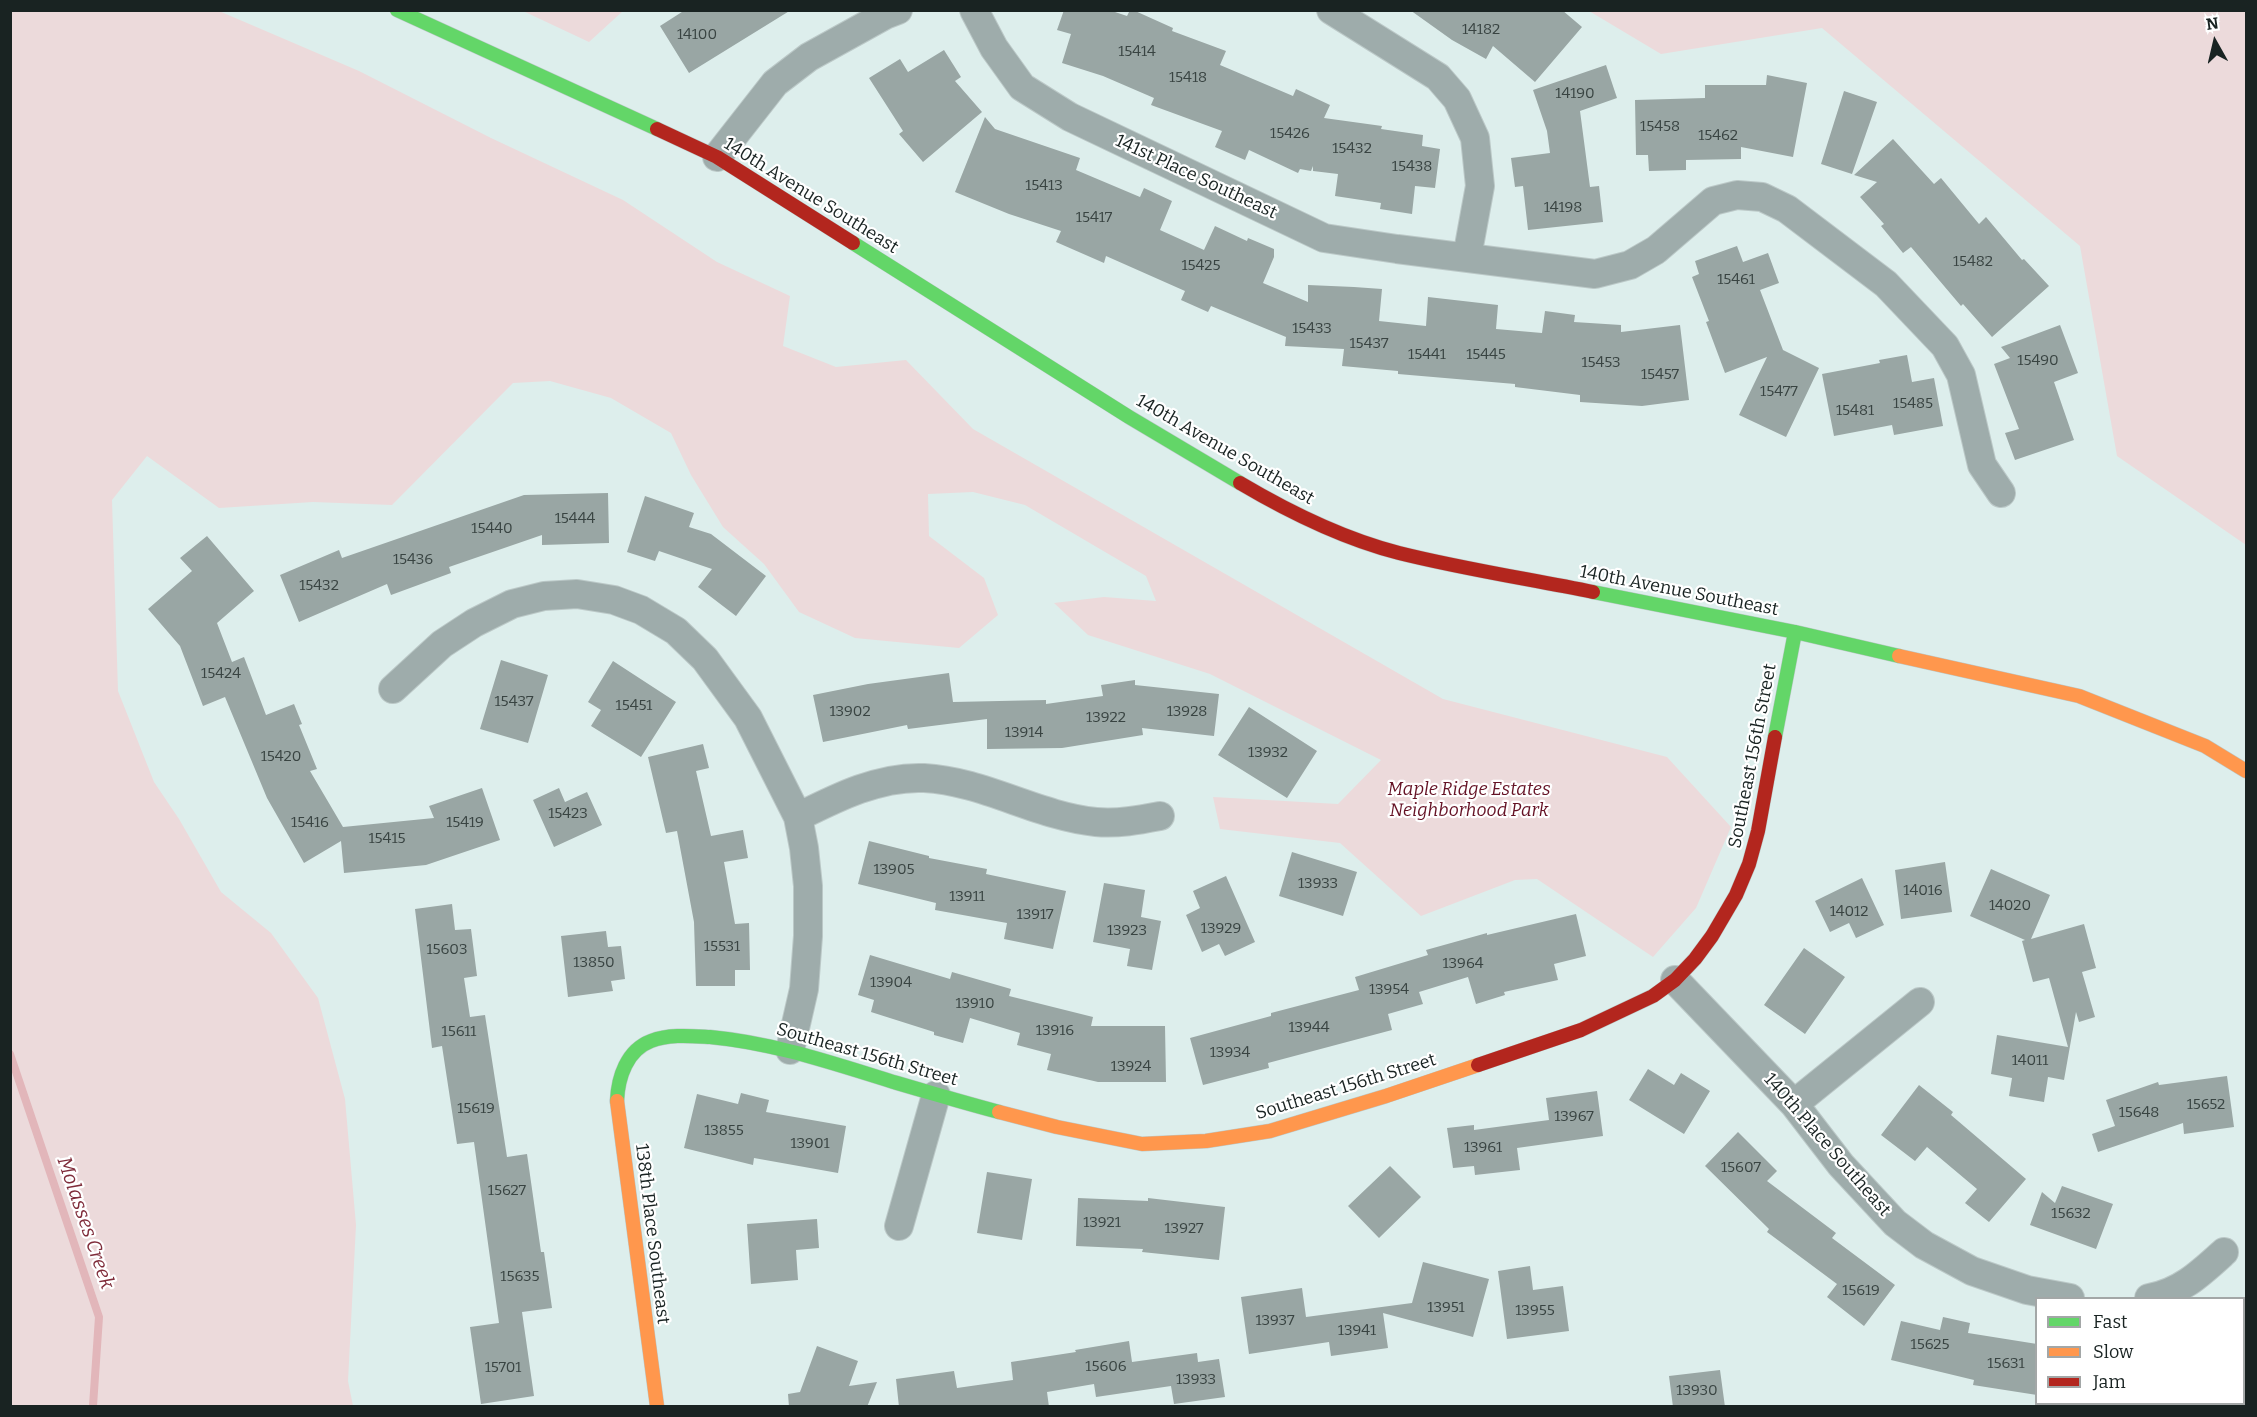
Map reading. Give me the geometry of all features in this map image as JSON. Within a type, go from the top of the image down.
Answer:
[{"type":"main road","name":"140th Avenue Southeast","points":[[397,10],[717,157],[1129,417],[1264,497],[1335,531],[1398,553],[1795,632],[2079,696],[2205,746],[2247,771]]},
{"type":"main road","name":"Southeast 156th Street","points":[[624,1067],[637,1049],[650,1041],[664,1037],[678,1035],[744,1040],[790,1050],[936,1095],[1057,1127],[1142,1144],[1206,1141],[1270,1131],[1386,1096],[1581,1030],[1653,996],[1675,980],[1712,936],[1736,896],[1749,864],[1758,831],[1795,632]]},
{"type":"main road","name":"138th Place Southeast","points":[[624,1067],[618,1084],[617,1103],[657,1407]]},
{"type":"street","points":[[717,157],[775,83],[809,57],[898,10]]},
{"type":"street","name":"141st Place Southeast","points":[[974,10],[994,48],[1022,87],[1070,117],[1324,238],[1595,274],[1630,265],[1656,250],[1713,201],[1737,195],[1762,197],[1787,209],[1886,284],[1945,346],[1961,375],[1982,465],[2001,493]]},
{"type":"street","points":[[1331,10],[1438,77],[1457,99],[1475,138],[1480,186],[1467,257]]},
{"type":"street","points":[[393,689],[442,644],[474,623],[512,604],[544,596],[577,594],[614,600],[641,610],[676,631],[705,659],[748,718],[798,817],[808,886],[808,936],[804,989],[790,1050]]},
{"type":"street","points":[[798,817],[861,789],[892,781],[922,778],[953,782],[1073,818],[1097,822],[1123,823],[1160,816]]},
{"type":"street","name":"140th Place Southeast","points":[[1675,980],[1794,1104],[1841,1165],[1895,1223],[1924,1245],[1972,1271],[2027,1290],[2060,1297]]},
{"type":"street","points":[[1794,1104],[1920,1002]]},
{"type":"street","points":[[899,1226],[936,1095]]},
{"type":"street","points":[[2155,1297],[2187,1284],[2224,1252]]},
{"type":"green space","name":"Maple Ridge Estates Neighborhood Park","points":[[10,11],[219,11],[359,71],[491,138],[623,200],[717,262],[790,296],[783,346],[836,367],[906,360],[973,429],[1443,699],[1667,757],[1731,827],[1696,908],[1653,957],[1537,879],[1515,880],[1421,916],[1340,843],[1220,829],[1213,797],[1338,804],[1381,760],[1210,674],[1088,635],[1054,603],[1104,597],[1156,601],[1146,576],[1025,505],[973,492],[928,494],[929,536],[984,578],[998,615],[959,648],[855,638],[799,612],[764,564],[723,527],[691,475],[671,433],[611,398],[550,381],[513,383],[392,505],[313,502],[219,508],[147,456],[112,500],[118,691],[154,782],[179,819],[221,892],[271,933],[318,998],[345,1099],[356,1225],[348,1381],[353,1406],[11,1406]]},
{"type":"green space","points":[[523,11],[623,11],[589,42]]},
{"type":"green space","points":[[1589,11],[2246,11],[2246,545],[2117,456],[2080,246],[1822,28],[1661,54]]},
{"type":"building","points":[[685,10],[791,10],[689,73],[660,26]]},
{"type":"building","points":[[1064,10],[1109,10],[1127,16],[1130,10],[1133,10],[1173,28],[1172,31],[1226,51],[1220,65],[1293,96],[1296,89],[1330,105],[1324,118],[1382,126],[1381,129],[1423,135],[1422,146],[1440,149],[1435,188],[1415,186],[1412,214],[1380,209],[1381,203],[1335,196],[1338,174],[1313,171],[1313,166],[1311,171],[1300,169],[1298,173],[1249,150],[1245,160],[1215,147],[1222,131],[1151,105],[1154,98],[1103,76],[1062,63],[1071,34],[1057,30]]},
{"type":"building","points":[[1410,10],[1562,10],[1582,27],[1535,82],[1493,46],[1486,59],[1452,40]]},
{"type":"building","points":[[944,50],[961,77],[955,81],[982,112],[923,162],[899,134],[903,131],[869,78],[900,59],[908,72]]},
{"type":"building","points":[[1606,65],[1617,98],[1580,111],[1590,187],[1599,186],[1603,222],[1528,230],[1523,186],[1515,187],[1511,158],[1550,153],[1547,131],[1533,90]]},
{"type":"building","points":[[1767,75],[1807,83],[1793,157],[1741,147],[1741,159],[1686,160],[1686,170],[1649,171],[1648,155],[1636,155],[1635,100],[1705,98],[1705,85],[1766,85]]},
{"type":"building","points":[[1844,91],[1877,102],[1852,174],[1821,164]]},
{"type":"building","points":[[985,117],[995,129],[1080,158],[1076,170],[1140,197],[1144,188],[1172,201],[1160,230],[1204,250],[1215,226],[1247,241],[1248,238],[1274,249],[1274,257],[1263,283],[1308,302],[1308,285],[1354,287],[1382,289],[1379,321],[1426,326],[1428,297],[1498,305],[1496,329],[1542,333],[1545,311],[1575,315],[1574,322],[1621,325],[1621,332],[1680,325],[1689,400],[1642,406],[1580,402],[1580,395],[1515,387],[1515,384],[1398,374],[1398,371],[1342,366],[1344,349],[1285,346],[1286,337],[1211,306],[1208,312],[1181,300],[1185,291],[1106,256],[1104,263],[1056,242],[1061,231],[1009,214],[955,192]]},
{"type":"building","points":[[1893,139],[1934,184],[1941,178],[1979,224],[1986,217],[2022,260],[2024,259],[2049,286],[1992,337],[1963,304],[1961,306],[1911,247],[1903,253],[1881,226],[1884,224],[1860,197],[1877,182],[1854,175]]},
{"type":"building","points":[[1737,246],[1743,262],[1768,253],[1779,283],[1760,290],[1783,350],[1819,368],[1786,437],[1739,415],[1767,357],[1725,373],[1692,277],[1699,274],[1695,261]]},
{"type":"building","points":[[2060,325],[2078,373],[2054,382],[2074,440],[2015,460],[2005,433],[2019,429],[1994,364],[2010,358],[2001,347]]},
{"type":"building","points":[[1907,355],[1912,382],[1934,378],[1943,426],[1894,435],[1892,425],[1834,436],[1822,374],[1880,363],[1879,360]]},
{"type":"building","points":[[608,493],[609,543],[542,545],[542,535],[449,567],[451,573],[391,595],[387,584],[299,622],[280,575],[339,550],[342,558],[524,495]]},
{"type":"building","points":[[645,496],[694,513],[689,527],[711,534],[766,576],[736,616],[698,587],[712,569],[659,551],[655,561],[627,552]]},
{"type":"building","points":[[207,536],[254,591],[217,623],[232,662],[244,657],[266,715],[294,704],[302,724],[299,725],[317,769],[310,771],[343,827],[434,818],[429,806],[482,788],[500,840],[426,865],[344,873],[341,841],[304,863],[267,798],[225,697],[203,706],[180,646],[148,609],[192,571],[180,558]]},
{"type":"building","points":[[501,660],[548,675],[528,743],[480,729]]},
{"type":"building","points":[[613,661],[676,702],[641,757],[591,726],[601,710],[588,702]]},
{"type":"building","points":[[949,673],[953,702],[1046,700],[1046,704],[1103,696],[1101,685],[1135,680],[1135,685],[1219,694],[1214,736],[1142,728],[1143,735],[1062,748],[987,749],[987,719],[908,729],[907,725],[823,742],[813,695],[868,684]]},
{"type":"building","points":[[1249,707],[1317,751],[1287,798],[1218,755]]},
{"type":"building","points":[[703,744],[709,768],[696,771],[711,836],[743,830],[748,858],[724,862],[735,924],[749,923],[750,970],[735,970],[735,986],[696,986],[694,922],[677,831],[666,833],[648,757]]},
{"type":"building","points":[[559,788],[565,802],[587,792],[602,825],[554,847],[533,800]]},
{"type":"building","points":[[869,841],[929,856],[929,858],[987,869],[986,874],[1066,891],[1053,949],[1004,939],[1007,923],[935,910],[936,903],[858,884]]},
{"type":"building","points":[[1292,852],[1357,872],[1343,916],[1279,896]]},
{"type":"building","points":[[1945,862],[1952,912],[1901,919],[1895,870]]},
{"type":"building","points":[[1991,869],[2050,895],[2031,939],[2084,924],[2096,968],[2082,972],[2095,1017],[2079,1022],[2076,1012],[2064,1080],[2048,1077],[2044,1102],[2009,1096],[2012,1078],[1991,1074],[1997,1035],[2068,1047],[2049,978],[2033,982],[2022,941],[2025,940],[1970,916]]},
{"type":"building","points":[[1226,876],[1255,942],[1225,956],[1219,944],[1202,952],[1186,915],[1200,908],[1193,891]]},
{"type":"building","points":[[1862,878],[1884,925],[1856,938],[1849,923],[1830,932],[1815,901]]},
{"type":"building","points":[[1104,883],[1145,890],[1141,917],[1161,921],[1152,970],[1127,966],[1130,949],[1093,942]]},
{"type":"building","points":[[452,904],[455,930],[471,929],[477,976],[464,978],[470,1017],[485,1015],[507,1157],[527,1154],[541,1252],[544,1252],[552,1308],[522,1312],[534,1396],[481,1404],[470,1327],[499,1323],[474,1142],[457,1144],[442,1046],[432,1048],[415,909]]},
{"type":"building","points":[[1576,914],[1586,956],[1554,964],[1558,980],[1504,992],[1505,995],[1476,1004],[1468,977],[1419,992],[1423,1004],[1388,1014],[1392,1030],[1268,1063],[1269,1068],[1203,1085],[1190,1038],[1271,1016],[1271,1013],[1359,990],[1355,977],[1428,955],[1426,950],[1487,933],[1487,935]]},
{"type":"building","points":[[606,931],[608,947],[621,946],[625,979],[611,981],[613,991],[568,997],[561,936]]},
{"type":"building","points":[[1804,948],[1845,977],[1805,1034],[1764,1005]]},
{"type":"building","points":[[870,955],[950,979],[952,972],[1011,989],[1009,996],[1093,1017],[1091,1026],[1165,1026],[1166,1082],[1098,1082],[1047,1070],[1051,1054],[1017,1045],[1020,1033],[970,1018],[963,1043],[871,1012],[874,1000],[858,995]]},
{"type":"building","points":[[1648,1069],[1674,1085],[1681,1073],[1710,1091],[1684,1134],[1629,1100]]},
{"type":"building","points":[[2227,1076],[2234,1127],[2184,1134],[2183,1123],[2098,1152],[2092,1134],[2115,1126],[2106,1100],[2158,1082],[2159,1085]]},
{"type":"building","points":[[1919,1085],[1953,1112],[1951,1115],[2026,1179],[1989,1222],[1965,1203],[1977,1189],[1927,1147],[1915,1161],[1881,1135]]},
{"type":"building","points":[[1597,1091],[1603,1136],[1517,1148],[1520,1170],[1475,1175],[1474,1166],[1453,1168],[1447,1128],[1474,1125],[1474,1130],[1549,1120],[1546,1098]]},
{"type":"building","points":[[741,1093],[769,1100],[766,1112],[846,1126],[838,1173],[754,1158],[753,1165],[684,1148],[697,1094],[738,1104]]},
{"type":"building","points":[[1738,1132],[1777,1171],[1767,1181],[1836,1233],[1832,1238],[1895,1285],[1864,1326],[1827,1297],[1837,1284],[1767,1232],[1769,1229],[1705,1166]]},
{"type":"building","points":[[1390,1166],[1421,1197],[1379,1238],[1348,1206]]},
{"type":"building","points":[[987,1172],[1032,1179],[1022,1240],[977,1233]]},
{"type":"building","points":[[2062,1186],[2113,1204],[2096,1249],[2030,1225],[2042,1192],[2055,1203]]},
{"type":"building","points":[[1078,1198],[1148,1201],[1148,1198],[1225,1207],[1219,1260],[1142,1252],[1143,1249],[1076,1246]]},
{"type":"building","points":[[817,1219],[819,1248],[796,1250],[798,1280],[751,1284],[747,1224]]},
{"type":"building","points":[[1423,1262],[1489,1279],[1473,1337],[1383,1313],[1388,1348],[1331,1356],[1329,1342],[1249,1354],[1241,1297],[1302,1288],[1306,1317],[1412,1303]]},
{"type":"building","points":[[1530,1266],[1533,1290],[1563,1286],[1569,1331],[1507,1339],[1498,1271]]},
{"type":"building","points":[[1943,1317],[1970,1323],[1968,1333],[2035,1344],[2035,1395],[1973,1385],[1974,1380],[1891,1360],[1901,1321],[1940,1330]]},
{"type":"building","points":[[1129,1341],[1132,1362],[1197,1353],[1198,1362],[1219,1359],[1225,1397],[1174,1404],[1171,1386],[1096,1397],[1094,1384],[1047,1392],[1049,1407],[899,1407],[896,1379],[954,1371],[957,1388],[1013,1380],[1011,1362]]},
{"type":"building","points":[[817,1346],[858,1361],[849,1386],[877,1382],[867,1407],[789,1407],[788,1394],[800,1392]]},
{"type":"building","points":[[1720,1370],[1725,1407],[1673,1407],[1669,1376]]},
{"type":"waterway","name":"Molasses Creek","points":[[10,1054],[99,1317],[93,1406]]},
{"type":"traffic: fast","points":[[397,10],[657,129]]},
{"type":"traffic: fast","points":[[853,243],[1129,417],[1240,483]]},
{"type":"traffic: fast","points":[[1593,592],[1795,632],[1899,656]]},
{"type":"traffic: fast","points":[[1775,737],[1795,632]]},
{"type":"traffic: fast","points":[[617,1101],[619,1083],[625,1065],[636,1051],[651,1041],[673,1036],[688,1036],[734,1040],[781,1049],[999,1112]]},
{"type":"traffic: slow","points":[[1899,656],[2079,696],[2205,746],[2246,771]]},
{"type":"traffic: slow","points":[[999,1112],[1057,1127],[1142,1144],[1206,1141],[1270,1131],[1478,1065]]},
{"type":"traffic: slow","points":[[617,1101],[657,1406]]},
{"type":"traffic: jam","points":[[657,129],[717,157],[853,243]]},
{"type":"traffic: jam","points":[[1240,483],[1317,524],[1378,547],[1447,564],[1593,592]]},
{"type":"traffic: jam","points":[[1478,1065],[1581,1030],[1653,996],[1675,980],[1695,959],[1712,936],[1736,895],[1749,864],[1758,831],[1775,737]]}]
